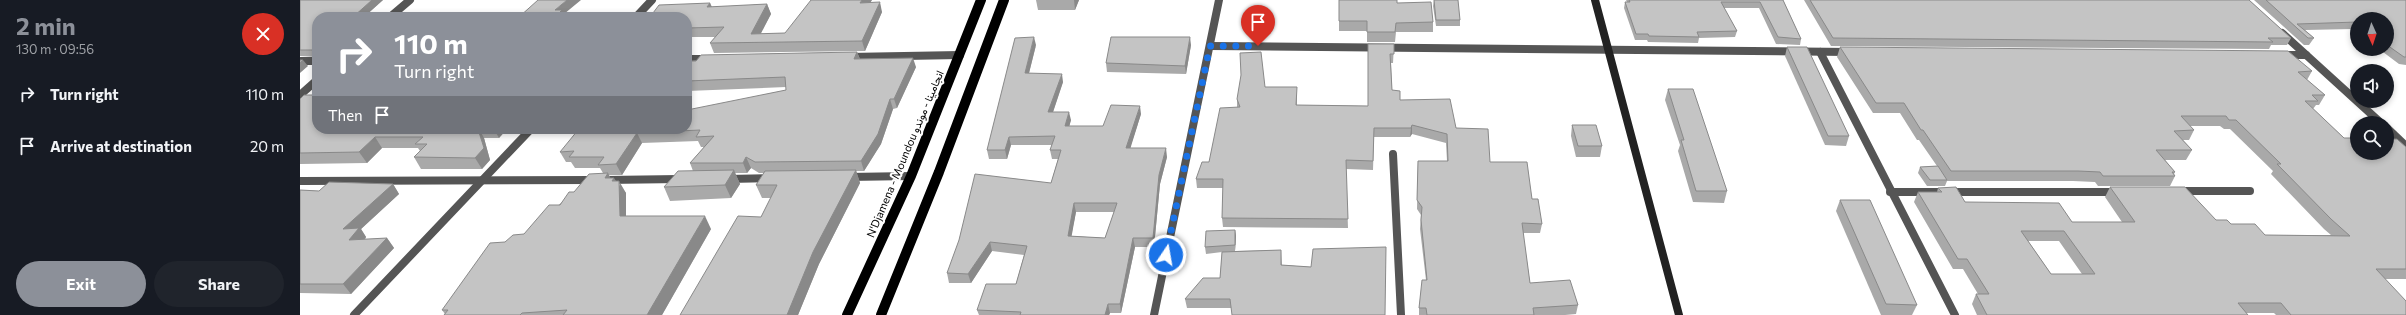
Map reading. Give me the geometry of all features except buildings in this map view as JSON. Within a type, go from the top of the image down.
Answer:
[{"type":"main road","name":"N'Djamena - Moundou انجامينا - موندو","points":[[847,315],[911,176],[981,0]]},
{"type":"main road","points":[[881,315],[939,172],[1004,0]]},
{"type":"street","points":[[396,12],[410,0]]},
{"type":"street","points":[[641,12],[652,0]]},
{"type":"street","points":[[1154,315],[1210,46],[1218,0]]},
{"type":"street","points":[[1595,0],[1679,315]]},
{"type":"street","points":[[2273,25],[2373,116]]},
{"type":"street","points":[[1210,46],[1607,48],[1860,52]]},
{"type":"street","points":[[1820,52],[1890,192],[1955,315]]},
{"type":"street","points":[[843,57],[960,55]]},
{"type":"street","points":[[2274,55],[2306,55]]},
{"type":"street","points":[[692,59],[718,58]]},
{"type":"street","points":[[300,61],[312,61]]},
{"type":"street","points":[[300,95],[312,84]]},
{"type":"street","points":[[354,315],[526,134]]},
{"type":"street","points":[[2394,135],[2406,146]]},
{"type":"street","points":[[1393,154],[1401,315]]},
{"type":"street","points":[[839,177],[911,176]]},
{"type":"street","points":[[720,179],[776,178]]},
{"type":"street","points":[[300,181],[481,182],[688,179]]},
{"type":"street","points":[[2170,191],[2250,191]]},
{"type":"street","points":[[1890,192],[2130,192]]},
{"type":"route","points":[[1166,255],[1210,46],[1258,46]]}]
